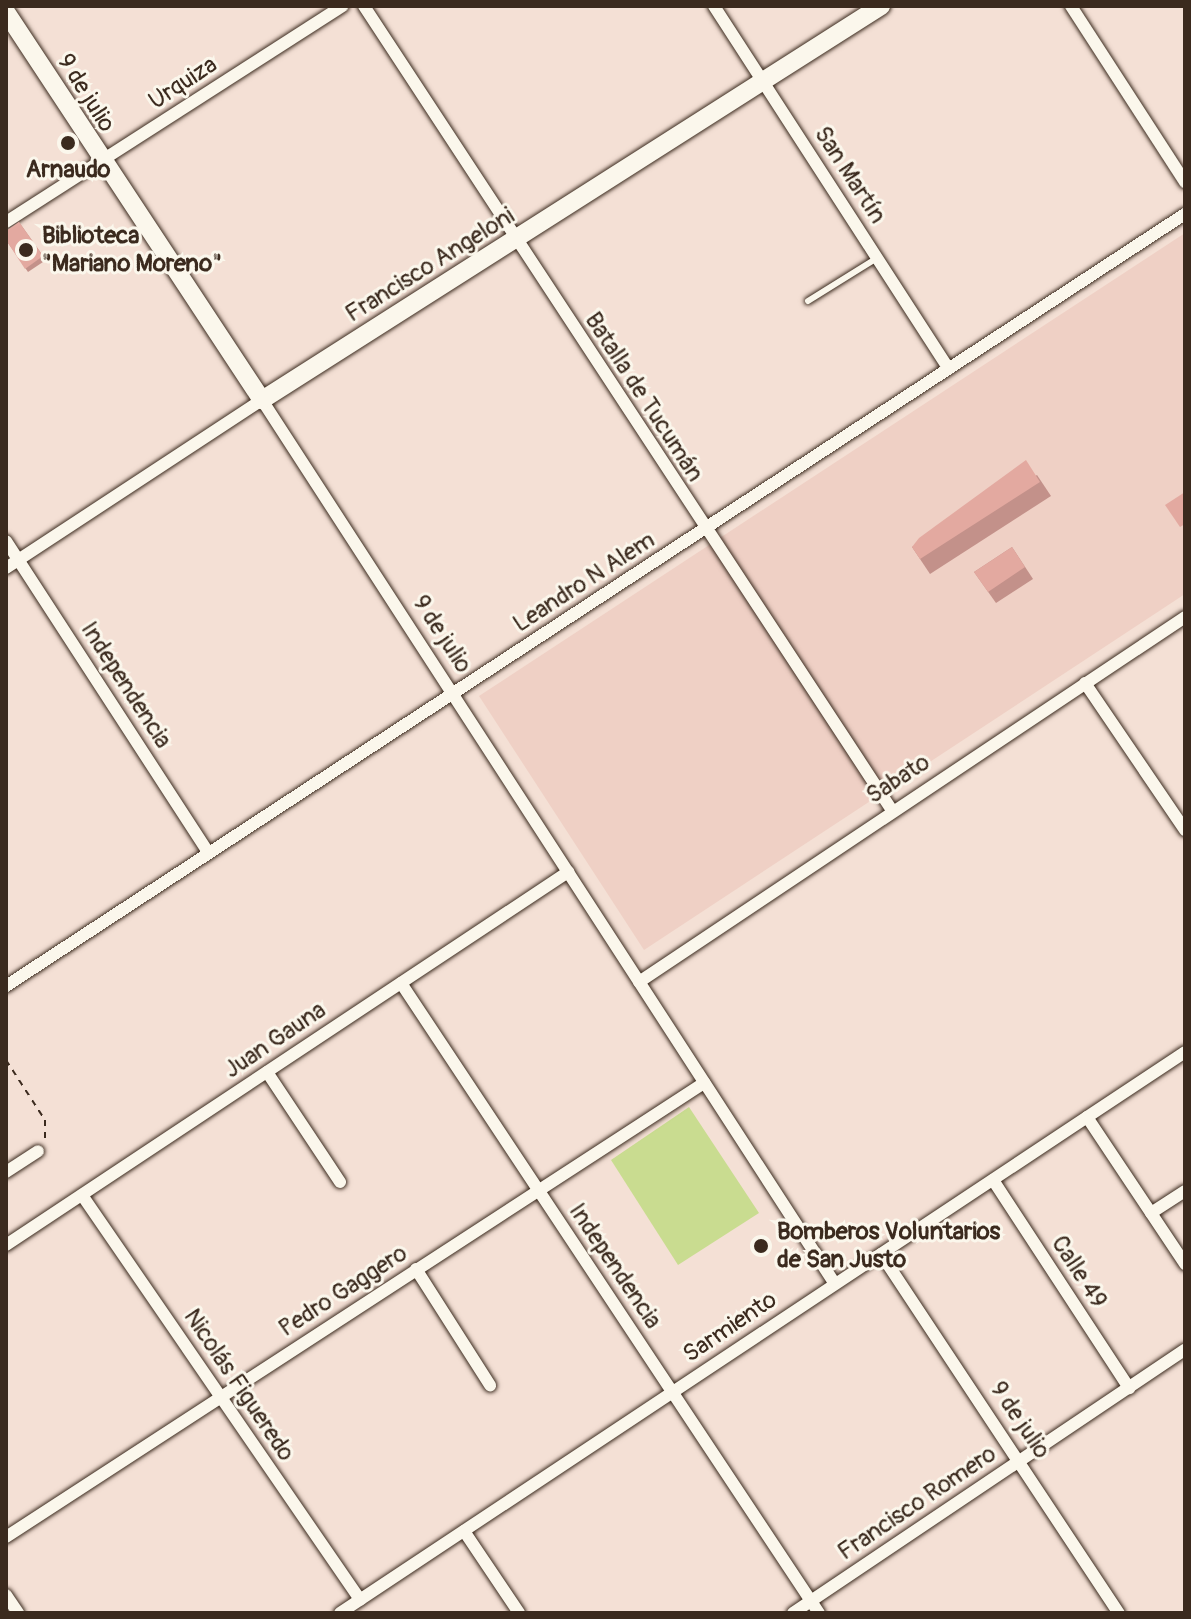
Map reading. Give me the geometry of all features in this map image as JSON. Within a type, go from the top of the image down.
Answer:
[{"type":"main road","name":"Francisco Angeloni","points":[[262,400],[881,6]]},
{"type":"main road","name":"9 de julio","points":[[6,12],[101,161],[262,400]]},
{"type":"street","name":"Urquiza","points":[[6,222],[343,6]]},
{"type":"street","name":"Batalla de Tucumán","points":[[364,6],[703,530],[891,809]]},
{"type":"street","name":"San Martín","points":[[714,6],[949,369]]},
{"type":"street","points":[[1071,6],[1185,182]]},
{"type":"street","name":"Leandro N Alem","points":[[6,986],[1185,214]]},
{"type":"street","name":"Francisco Angeloni","points":[[6,568],[262,400]]},
{"type":"street","name":"9 de julio","points":[[262,400],[835,1284]]},
{"type":"street","name":"Independencia","points":[[6,541],[209,853]]},
{"type":"street","name":"Sabato","points":[[639,982],[891,809],[1185,617]]},
{"type":"street","points":[[1085,683],[1185,830]]},
{"type":"street","name":"Juan Gauna","points":[[6,1245],[568,872]]},
{"type":"street","name":"Independencia","points":[[401,983],[819,1613]]},
{"type":"street","name":"Sarmiento","points":[[340,1613],[1185,1052]]},
{"type":"street","points":[[267,1072],[340,1182]]},
{"type":"street","name":"Pedro Gaggero","points":[[6,1537],[704,1083]]},
{"type":"street","points":[[1087,1117],[1185,1264]]},
{"type":"street","points":[[6,1172],[38,1151]]},
{"type":"street","name":"Calle 49","points":[[993,1180],[1129,1388]]},
{"type":"street","points":[[1151,1213],[1185,1191]]},
{"type":"street","name":"Nicolás Figueredo","points":[[82,1195],[360,1600]]},
{"type":"street","name":"9 de julio","points":[[881,1254],[1119,1613]]},
{"type":"street","points":[[416,1269],[490,1385]]},
{"type":"street","name":"Francisco Romero","points":[[793,1613],[1185,1350]]},
{"type":"street","points":[[464,1531],[519,1613]]},
{"type":"street","points":[[6,1595],[18,1613]]},
{"type":"lane","points":[[808,301],[877,258]]},
{"type":"path","points":[[6,1060],[45,1120],[38,1151]]},
{"type":"shaded area","points":[[1185,233],[1185,594],[644,950],[479,696]]},
{"type":"green space","points":[[689,1107],[759,1213],[678,1265],[611,1160]]},
{"type":"building","name":"Biblioteca \"Mariano Moreno\"","points":[[19,222],[43,256],[25,269],[6,240],[6,231]]},
{"type":"building","points":[[1026,460],[1040,482],[920,559],[912,547],[919,538]]},
{"type":"building","points":[[1185,492],[1185,524],[1180,527],[1165,505]]},
{"type":"building","points":[[1012,547],[1025,567],[988,592],[974,572]]},
{"type":"place","name":"Arnaudo","points":[[68,143]]},
{"type":"place","name":"Biblioteca \"Mariano Moreno\"","points":[[26,250]]},
{"type":"place","name":"Bomberos Voluntarios de San Justo","points":[[761,1246]]}]
